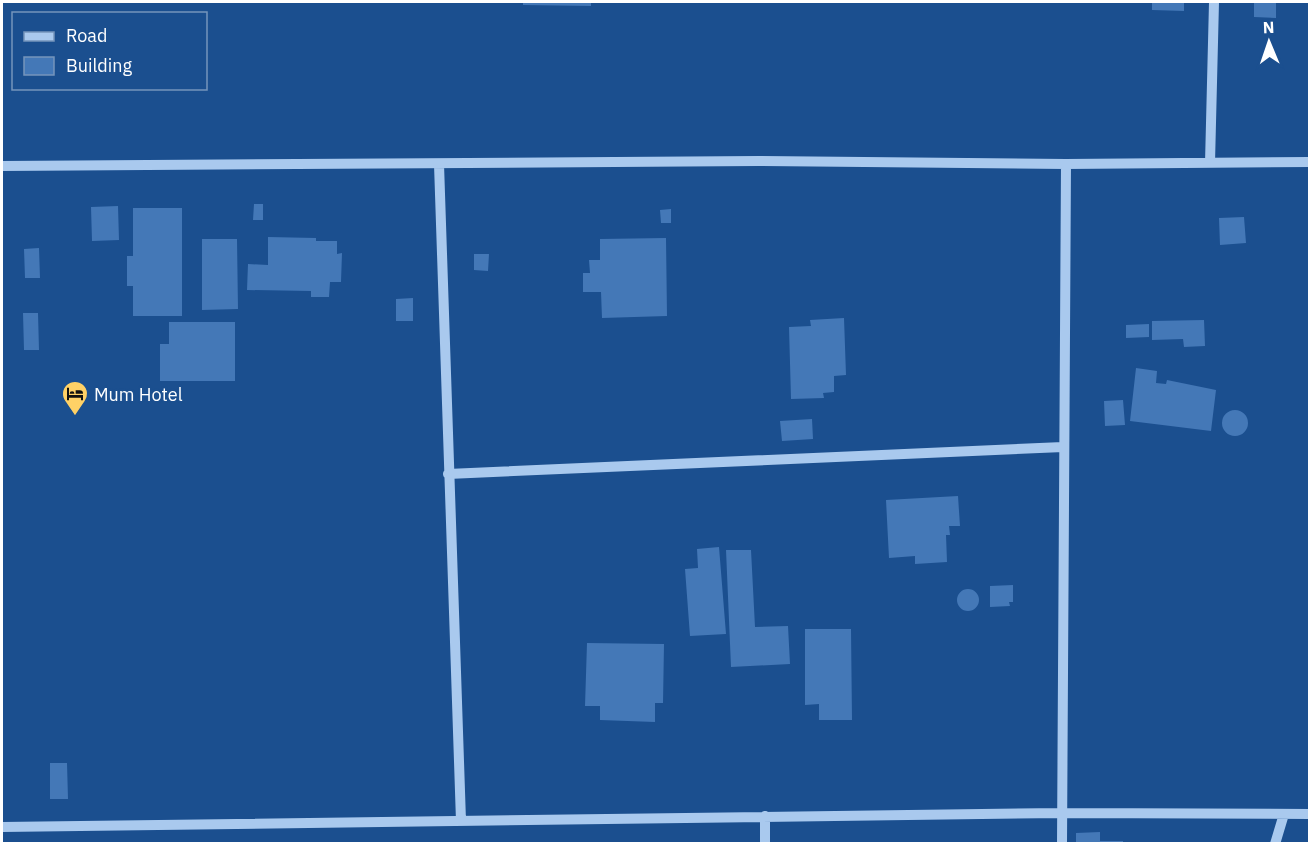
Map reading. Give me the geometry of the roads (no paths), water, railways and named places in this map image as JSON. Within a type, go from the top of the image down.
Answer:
[{"type":"street","points":[[1210,163],[1214,2]]},
{"type":"street","points":[[2,165],[758,161],[1066,164],[1310,162]]},
{"type":"street","points":[[439,164],[461,821]]},
{"type":"street","points":[[1062,843],[1066,164]]},
{"type":"street","points":[[448,474],[1063,447]]},
{"type":"street","points":[[2,827],[1062,813],[1310,814]]},
{"type":"street","points":[[1275,843],[1284,814]]},
{"type":"street","points":[[765,816],[765,843]]},
{"type":"place","name":"Mum Hotel","points":[[75,417]]}]
